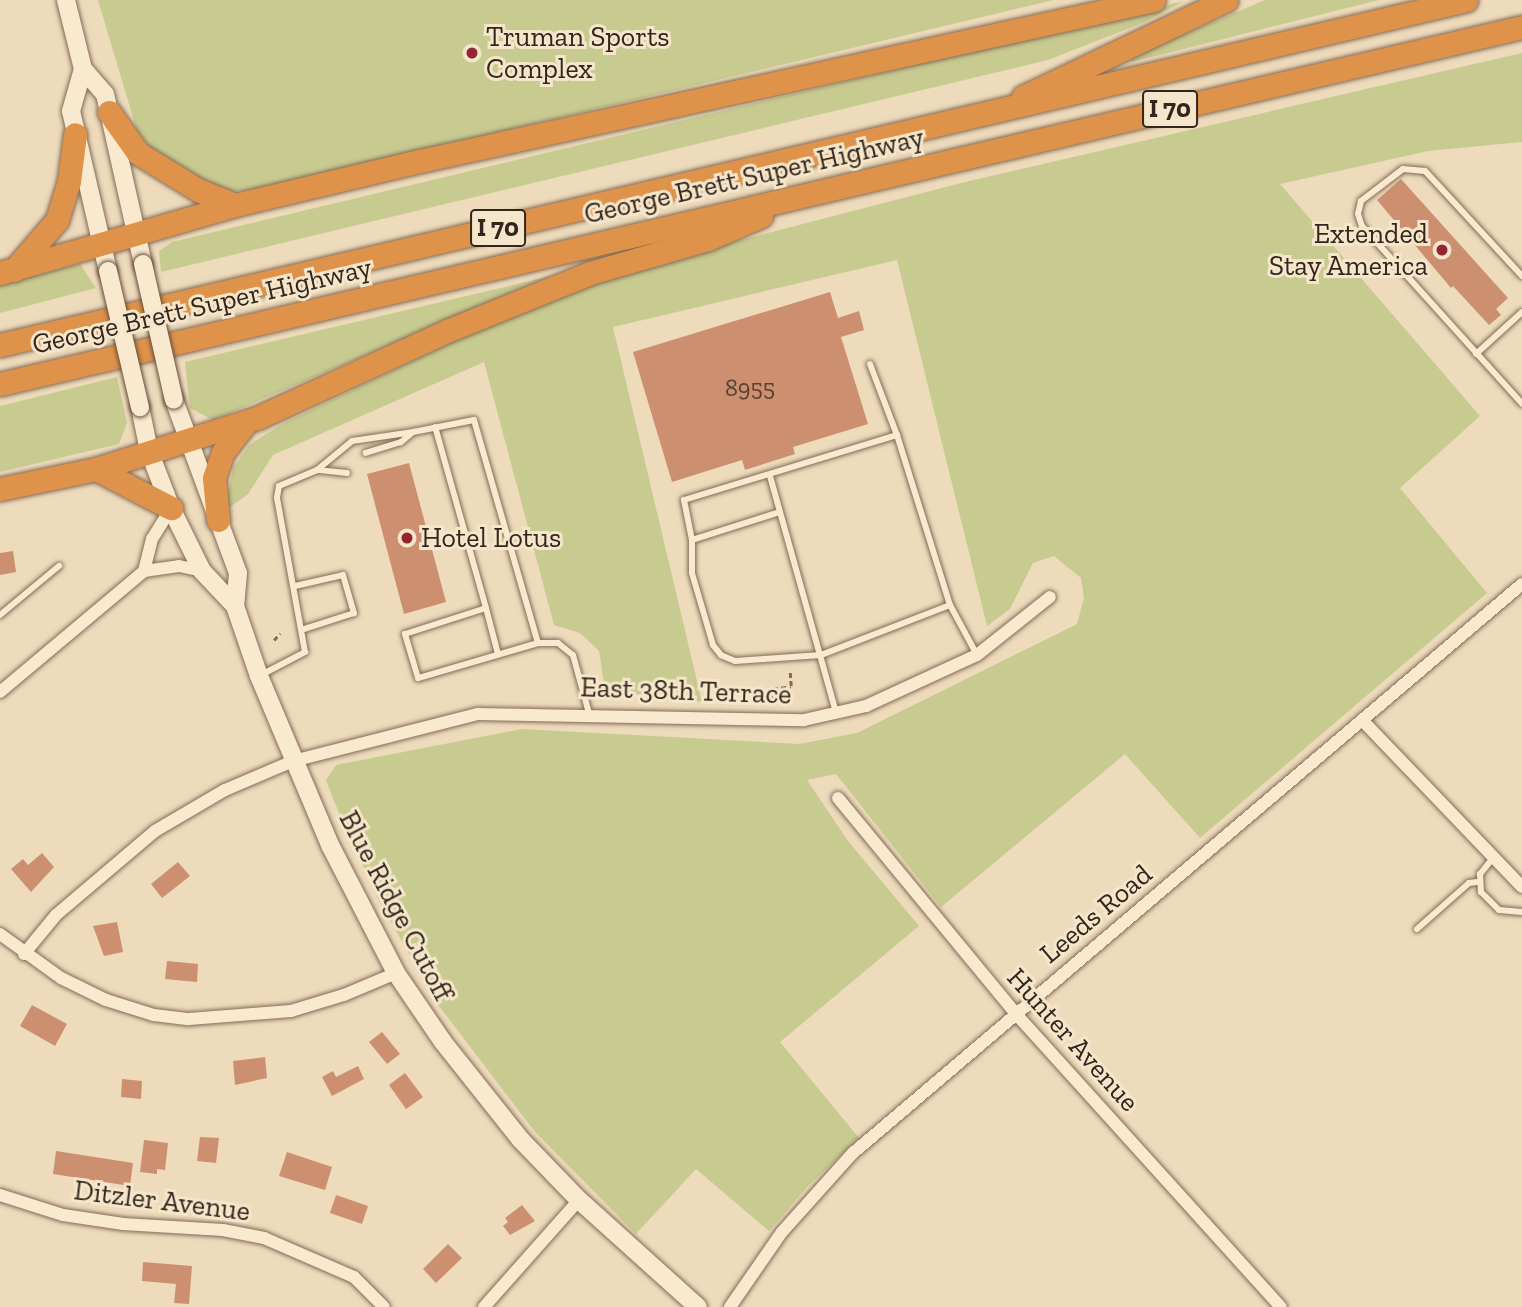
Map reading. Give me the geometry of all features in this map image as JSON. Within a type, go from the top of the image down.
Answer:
[{"type":"highway","points":[[7,271],[235,205],[1154,0]]},
{"type":"highway","points":[[996,111],[1087,63],[1226,0]]},
{"type":"highway","name":"George Brett Super Highway","points":[[0,345],[1466,0]]},
{"type":"highway","name":"George Brett Super Highway","points":[[0,384],[1522,27]]},
{"type":"highway","points":[[109,112],[138,153],[178,179],[235,205]]},
{"type":"highway","points":[[7,271],[57,220],[69,181],[75,134]]},
{"type":"highway","points":[[0,489],[96,469],[186,438],[247,421],[578,278],[708,239],[819,192]]},
{"type":"highway","points":[[218,520],[214,478],[223,452],[247,421]]},
{"type":"highway","points":[[96,469],[171,508]]},
{"type":"main road","name":"Blue Ridge Cutoff","points":[[66,0],[83,69],[105,94],[174,400],[238,573],[235,606],[293,761],[396,973],[481,1092],[579,1200],[698,1307]]},
{"type":"main road","name":"Blue Ridge Cutoff","points":[[83,69],[71,103],[75,134],[103,244],[149,451],[171,508],[202,571],[235,606]]},
{"type":"street","points":[[144,571],[152,539],[171,508]]},
{"type":"street","points":[[0,692],[144,571],[180,566],[202,571]]},
{"type":"street","name":"Leeds Road","points":[[730,1307],[782,1233],[853,1153],[1522,584]]},
{"type":"street","name":"East 38th Terrace","points":[[24,954],[48,922],[155,831],[225,790],[293,761],[478,714],[590,713],[804,720],[866,706],[977,656],[1050,597]]},
{"type":"street","points":[[1362,720],[1522,887]]},
{"type":"street","name":"Hunter Avenue","points":[[838,798],[1016,1014],[1281,1307]]},
{"type":"street","points":[[0,934],[24,954],[106,1000],[189,1019],[244,1018],[291,1011],[344,995],[396,973]]},
{"type":"street","name":"Ditzler Avenue","points":[[0,1195],[63,1214],[123,1224],[223,1230],[264,1238],[354,1277],[384,1307]]},
{"type":"street","points":[[484,1307],[579,1200]]},
{"type":"lane","points":[[1522,276],[1435,180],[1417,167],[1403,169],[1361,201],[1358,214],[1362,226],[1522,404]]},
{"type":"lane","points":[[1476,354],[1522,312]]},
{"type":"lane","points":[[870,364],[897,435],[950,605],[977,656]]},
{"type":"lane","points":[[259,676],[305,652],[304,629],[277,498],[279,486],[317,470],[352,441],[474,420],[538,643]]},
{"type":"lane","points":[[435,427],[498,654]]},
{"type":"lane","points":[[366,453],[401,442],[413,432]]},
{"type":"lane","points":[[897,435],[770,476],[684,500],[692,540],[692,573],[713,645],[721,655],[749,661],[821,655],[950,605]]},
{"type":"lane","points":[[317,470],[347,474]]},
{"type":"lane","points":[[770,476],[836,713]]},
{"type":"lane","points":[[692,540],[780,512]]},
{"type":"lane","points":[[0,615],[59,566]]},
{"type":"lane","points":[[295,586],[343,575],[355,613],[304,629]]},
{"type":"lane","points":[[486,608],[405,634],[418,678],[538,643],[558,643],[573,655],[590,713]]},
{"type":"lane","points":[[1417,929],[1469,883],[1477,882],[1494,857]]},
{"type":"lane","points":[[1477,882],[1499,910],[1522,912]]},
{"type":"path","points":[[274,640],[280,633]]},
{"type":"path","points":[[773,701],[773,689],[792,685],[790,670]]},
{"type":"green space","name":"Truman Sports Complex","points":[[98,0],[1054,0],[318,175],[252,190],[222,192],[157,156],[137,131]]},
{"type":"green space","points":[[1265,0],[1379,0],[1132,62],[1130,57]]},
{"type":"green space","points":[[1184,1],[1145,22],[1048,60],[161,272],[159,251],[172,242]]},
{"type":"green space","points":[[1522,53],[1522,142],[1428,151],[1280,184],[1480,416],[1400,488],[1487,593],[1200,838],[1125,754],[941,907],[836,774],[807,780],[848,841],[919,926],[780,1042],[859,1138],[808,1186],[769,1231],[696,1169],[636,1234],[535,1132],[439,1006],[379,901],[333,799],[326,780],[336,765],[522,729],[799,744],[857,733],[1077,624],[1084,598],[1081,578],[1054,556],[1033,563],[1010,609],[987,626],[897,260],[613,327],[702,702],[605,690],[599,651],[580,633],[554,625],[484,362],[273,455],[248,494],[225,511],[233,468],[249,445],[282,424],[552,294],[671,258],[965,182]]},
{"type":"green space","points":[[80,264],[96,288],[0,313],[0,284]]},
{"type":"green space","points":[[551,276],[213,420],[190,408],[185,362]]},
{"type":"green space","points":[[117,377],[127,423],[119,444],[0,472],[0,406]]},
{"type":"building","name":"Extended Stay America","points":[[1401,179],[1508,298],[1496,309],[1501,315],[1489,325],[1453,286],[1451,288],[1377,200]]},
{"type":"building","points":[[830,292],[838,318],[859,311],[864,330],[841,337],[868,424],[793,447],[795,454],[745,470],[742,460],[672,482],[633,352]]},
{"type":"building","name":"Hotel Lotus","points":[[409,463],[446,602],[404,614],[367,474]]},
{"type":"building","points":[[13,551],[16,572],[0,575],[0,553]]},
{"type":"building","points":[[42,853],[54,867],[31,892],[11,869],[23,859],[28,865]]},
{"type":"building","points":[[178,862],[190,876],[162,898],[151,884]]},
{"type":"building","points":[[117,922],[123,952],[104,956],[93,926]]},
{"type":"building","points":[[167,961],[198,964],[197,982],[165,979]]},
{"type":"building","points":[[32,1005],[67,1024],[55,1046],[20,1026]]},
{"type":"building","points":[[382,1032],[400,1054],[387,1064],[369,1042]]},
{"type":"building","points":[[265,1057],[267,1078],[235,1085],[233,1061]]},
{"type":"building","points":[[358,1066],[364,1079],[332,1096],[322,1077],[333,1071],[336,1077]]},
{"type":"building","points":[[405,1073],[423,1097],[406,1109],[389,1085]]},
{"type":"building","points":[[122,1079],[142,1081],[141,1099],[121,1097]]},
{"type":"building","points":[[200,1137],[219,1138],[216,1163],[197,1161]]},
{"type":"building","points":[[144,1140],[168,1143],[165,1170],[157,1169],[157,1174],[140,1172]]},
{"type":"building","points":[[56,1151],[133,1163],[130,1186],[53,1174]]},
{"type":"building","points":[[287,1152],[332,1167],[325,1190],[279,1176]]},
{"type":"building","points":[[336,1195],[368,1206],[362,1224],[330,1213]]},
{"type":"building","points":[[522,1205],[535,1221],[510,1235],[503,1226],[508,1222],[505,1218]]},
{"type":"building","points":[[448,1244],[462,1258],[436,1283],[423,1269]]},
{"type":"building","points":[[143,1262],[192,1266],[189,1304],[174,1303],[176,1284],[142,1281]]},
{"type":"place","name":"Truman Sports Complex","points":[[472,53]]},
{"type":"place","name":"Extended Stay America","points":[[1442,250]]},
{"type":"place","name":"Hotel Lotus","points":[[407,538]]}]
